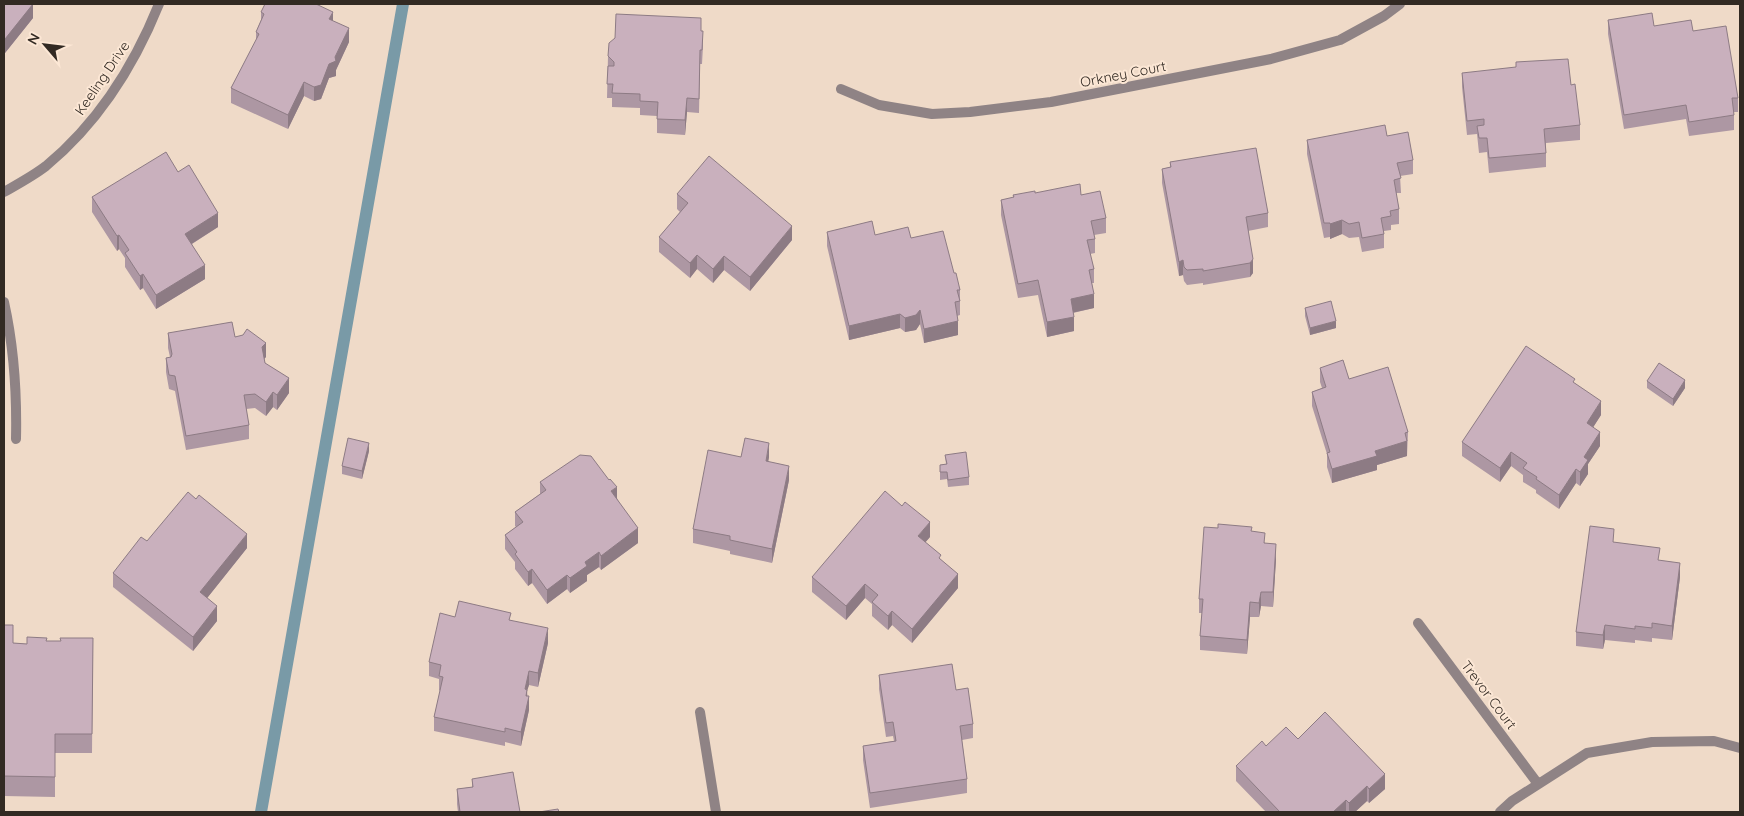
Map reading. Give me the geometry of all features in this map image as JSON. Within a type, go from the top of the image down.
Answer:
[{"type":"street","name":"Keeling Drive","points":[[4,192],[45,166],[82,132],[116,88],[143,42],[159,4]]},
{"type":"street","name":"Orkney Court","points":[[841,89],[879,105],[932,114],[970,112],[1051,102],[1271,59],[1340,40],[1384,16],[1400,4]]},
{"type":"street","points":[[4,302],[11,333],[17,398],[16,439]]},
{"type":"street","name":"Trevor Court","points":[[1418,623],[1538,784]]},
{"type":"street","points":[[700,712],[716,812]]},
{"type":"street","points":[[1500,812],[1512,801],[1586,753],[1652,742],[1714,741],[1740,748]]},
{"type":"building","points":[[4,4],[33,4],[5,39],[4,38]]},
{"type":"building","points":[[265,4],[316,4],[333,12],[329,19],[349,28],[335,57],[336,61],[329,64],[321,85],[314,87],[304,82],[288,115],[231,88],[259,34],[256,32],[264,14],[261,12]]},
{"type":"building","points":[[1652,13],[1654,26],[1691,20],[1693,31],[1726,26],[1738,98],[1732,98],[1734,115],[1689,122],[1686,105],[1624,115],[1608,20]]},
{"type":"building","points":[[616,14],[701,18],[701,31],[703,31],[702,50],[700,50],[699,99],[687,98],[685,120],[657,119],[658,102],[640,101],[640,94],[612,93],[613,84],[607,84],[608,66],[614,66],[614,62],[608,56],[609,43],[615,38]]},
{"type":"building","points":[[1568,59],[1571,85],[1575,84],[1580,125],[1544,129],[1546,153],[1489,158],[1487,138],[1479,138],[1477,126],[1484,125],[1484,119],[1467,121],[1462,73],[1516,67],[1516,62]]},
{"type":"building","points":[[1385,125],[1387,136],[1408,132],[1413,160],[1397,163],[1401,178],[1394,180],[1399,209],[1390,211],[1391,216],[1381,218],[1384,234],[1362,238],[1359,222],[1349,224],[1342,220],[1330,224],[1324,223],[1307,140]]},
{"type":"building","points":[[1256,148],[1268,213],[1246,217],[1253,259],[1250,263],[1203,271],[1203,269],[1187,270],[1184,267],[1183,260],[1179,262],[1162,169],[1171,167],[1170,162]]},
{"type":"building","points":[[166,152],[178,172],[189,165],[218,213],[185,234],[205,265],[156,295],[143,274],[140,276],[125,253],[129,250],[119,235],[117,236],[92,197]]},
{"type":"building","points":[[709,156],[792,226],[750,277],[724,256],[713,269],[697,255],[690,263],[659,237],[688,203],[677,194]]},
{"type":"building","points":[[1080,184],[1081,195],[1100,191],[1106,218],[1091,221],[1095,239],[1087,240],[1094,269],[1089,270],[1094,294],[1071,299],[1074,317],[1047,322],[1038,280],[1018,284],[1001,200],[1014,197],[1013,195],[1035,191],[1035,193]]},
{"type":"building","points":[[872,221],[875,235],[908,227],[911,238],[943,231],[960,290],[957,290],[960,301],[955,302],[958,321],[924,329],[920,310],[916,315],[905,318],[900,314],[849,326],[827,232]]},
{"type":"building","points":[[1331,301],[1336,321],[1310,328],[1305,308]]},
{"type":"building","points":[[232,322],[235,337],[243,335],[247,329],[266,343],[262,347],[265,363],[289,378],[277,395],[273,392],[266,402],[255,394],[244,395],[249,425],[186,436],[175,376],[169,375],[166,358],[171,357],[172,354],[168,333]]},
{"type":"building","points":[[1526,346],[1575,379],[1573,382],[1601,401],[1587,423],[1600,432],[1584,457],[1588,460],[1580,472],[1576,469],[1559,495],[1523,468],[1527,463],[1511,452],[1500,468],[1462,442]]},
{"type":"building","points":[[1343,360],[1349,379],[1388,367],[1408,432],[1405,433],[1407,441],[1375,451],[1377,456],[1332,469],[1327,453],[1330,452],[1312,392],[1326,387],[1320,368]]},
{"type":"building","points":[[1659,363],[1685,380],[1673,399],[1647,381]]},
{"type":"building","points":[[348,438],[369,443],[362,471],[342,466]]},
{"type":"building","points":[[745,438],[769,443],[766,461],[789,466],[772,549],[730,540],[730,536],[693,529],[708,450],[741,457]]},
{"type":"building","points":[[966,452],[969,477],[948,480],[947,472],[940,472],[940,465],[947,464],[945,455]]},
{"type":"building","points":[[580,455],[591,456],[609,480],[617,487],[611,491],[638,528],[601,556],[599,552],[585,562],[587,566],[570,578],[567,575],[547,590],[532,569],[528,572],[515,554],[517,552],[505,535],[523,522],[515,512],[546,490],[540,482]]},
{"type":"building","points":[[885,491],[902,506],[905,502],[930,522],[918,536],[941,555],[939,558],[958,574],[912,629],[892,611],[888,616],[872,602],[878,595],[865,584],[846,606],[812,577]]},
{"type":"building","points":[[188,492],[196,499],[199,495],[247,534],[200,592],[217,606],[193,637],[113,573],[141,537],[147,541]]},
{"type":"building","points":[[1218,524],[1252,527],[1251,531],[1265,533],[1264,543],[1276,544],[1273,592],[1261,592],[1259,603],[1250,602],[1247,640],[1200,636],[1203,599],[1199,599],[1204,527],[1218,528]]},
{"type":"building","points":[[1590,526],[1614,529],[1613,542],[1660,548],[1658,560],[1680,563],[1672,626],[1652,623],[1652,628],[1635,626],[1635,629],[1605,625],[1603,635],[1576,632]]},
{"type":"building","points":[[459,601],[511,613],[509,620],[548,628],[538,673],[529,671],[525,689],[527,690],[526,696],[529,696],[521,732],[505,728],[505,732],[434,717],[443,677],[439,676],[441,665],[429,662],[440,613],[455,617]]},
{"type":"building","points":[[4,625],[13,625],[13,643],[27,644],[27,637],[47,638],[46,641],[61,641],[60,638],[93,638],[92,734],[55,734],[55,777],[4,776]]},
{"type":"building","points":[[952,664],[956,690],[968,688],[973,724],[960,726],[967,779],[870,793],[863,746],[896,741],[893,722],[886,723],[879,675]]},
{"type":"building","points":[[1325,712],[1385,774],[1369,789],[1367,786],[1349,803],[1346,800],[1333,812],[1280,812],[1236,766],[1262,741],[1266,746],[1286,727],[1298,739]]},
{"type":"building","points":[[513,772],[520,812],[460,812],[457,789],[473,787],[472,779]]},
{"type":"building","points":[[558,809],[559,812],[539,812]]},
{"type":"waterway","points":[[261,812],[403,4]]}]
